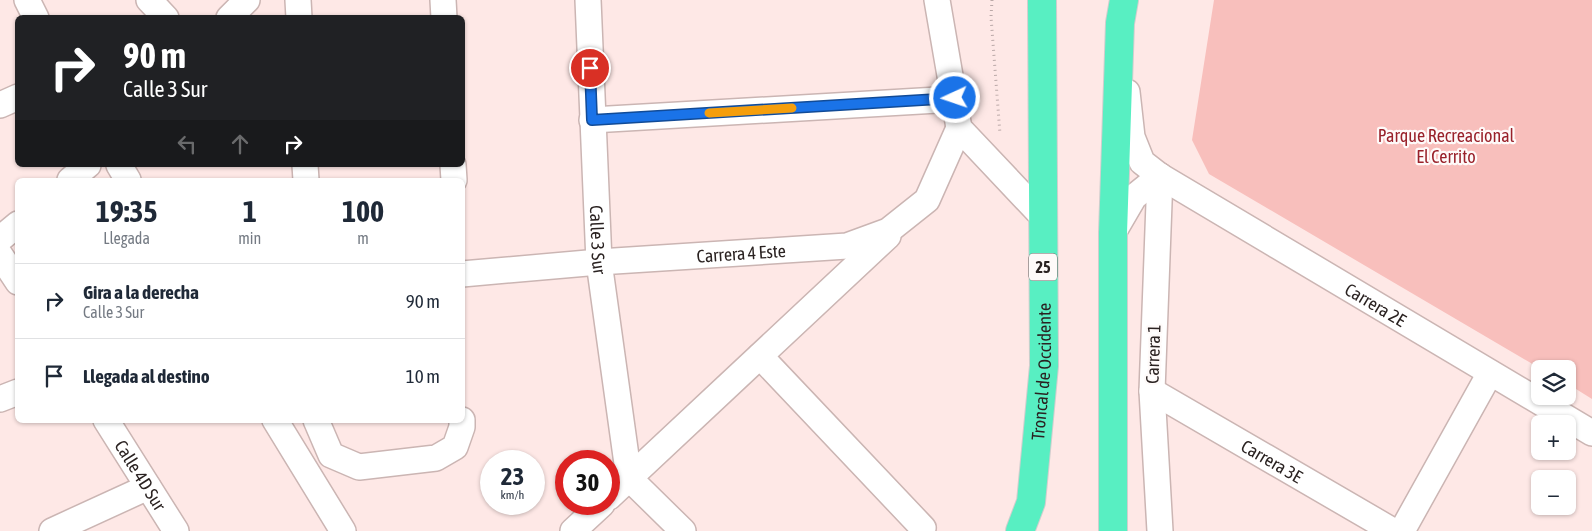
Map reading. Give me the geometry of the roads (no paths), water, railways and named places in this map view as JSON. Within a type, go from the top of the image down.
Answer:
[{"type":"highway","name":"Troncal de Occidente","points":[[1020,531],[1031,502],[1044,366],[1042,0]]},
{"type":"highway","points":[[1113,531],[1112,233],[1122,11]]},
{"type":"street","points":[[27,0],[34,15]]},
{"type":"street","points":[[149,0],[163,15]]},
{"type":"street","points":[[232,15],[247,0]]},
{"type":"street","points":[[298,0],[299,15]]},
{"type":"street","points":[[443,0],[444,15]]},
{"type":"street","name":"Calle 3 Sur","points":[[588,0],[598,262],[629,478]]},
{"type":"street","points":[[937,0],[959,128],[1042,216]]},
{"type":"street","name":"Carrera 2E","points":[[1122,11],[1132,137],[1142,162],[1160,176],[1592,433]]},
{"type":"street","points":[[0,105],[15,98]]},
{"type":"street","points":[[592,120],[955,98]]},
{"type":"street","name":"Carrera 4 Este","points":[[465,274],[598,262],[847,246],[888,231],[927,200],[959,128]]},
{"type":"street","points":[[72,178],[86,167]]},
{"type":"street","points":[[120,167],[127,178]]},
{"type":"street","points":[[1112,233],[1134,197],[1160,176]]},
{"type":"street","name":"Carrera 1","points":[[1160,176],[1152,391],[1160,531]]},
{"type":"street","points":[[620,487],[927,200]]},
{"type":"street","points":[[0,239],[15,226]]},
{"type":"street","points":[[0,255],[15,278]]},
{"type":"street","points":[[760,356],[923,528],[922,531]]},
{"type":"street","points":[[1402,531],[1490,373]]},
{"type":"street","name":"Carrera 3E","points":[[1152,391],[1393,531]]},
{"type":"street","points":[[0,399],[15,393]]},
{"type":"street","name":"Calle 4D Sur","points":[[108,423],[176,531]]},
{"type":"street","points":[[277,423],[343,531]]},
{"type":"street","points":[[317,423],[331,455],[358,466],[436,458],[455,447],[462,423]]},
{"type":"street","points":[[629,478],[683,531]]},
{"type":"street","points":[[52,531],[148,487]]},
{"type":"street","points":[[573,531],[590,515]]},
{"type":"park label","name":"Parque Recreacional El Cerrito","points":[[1446,145]]}]
